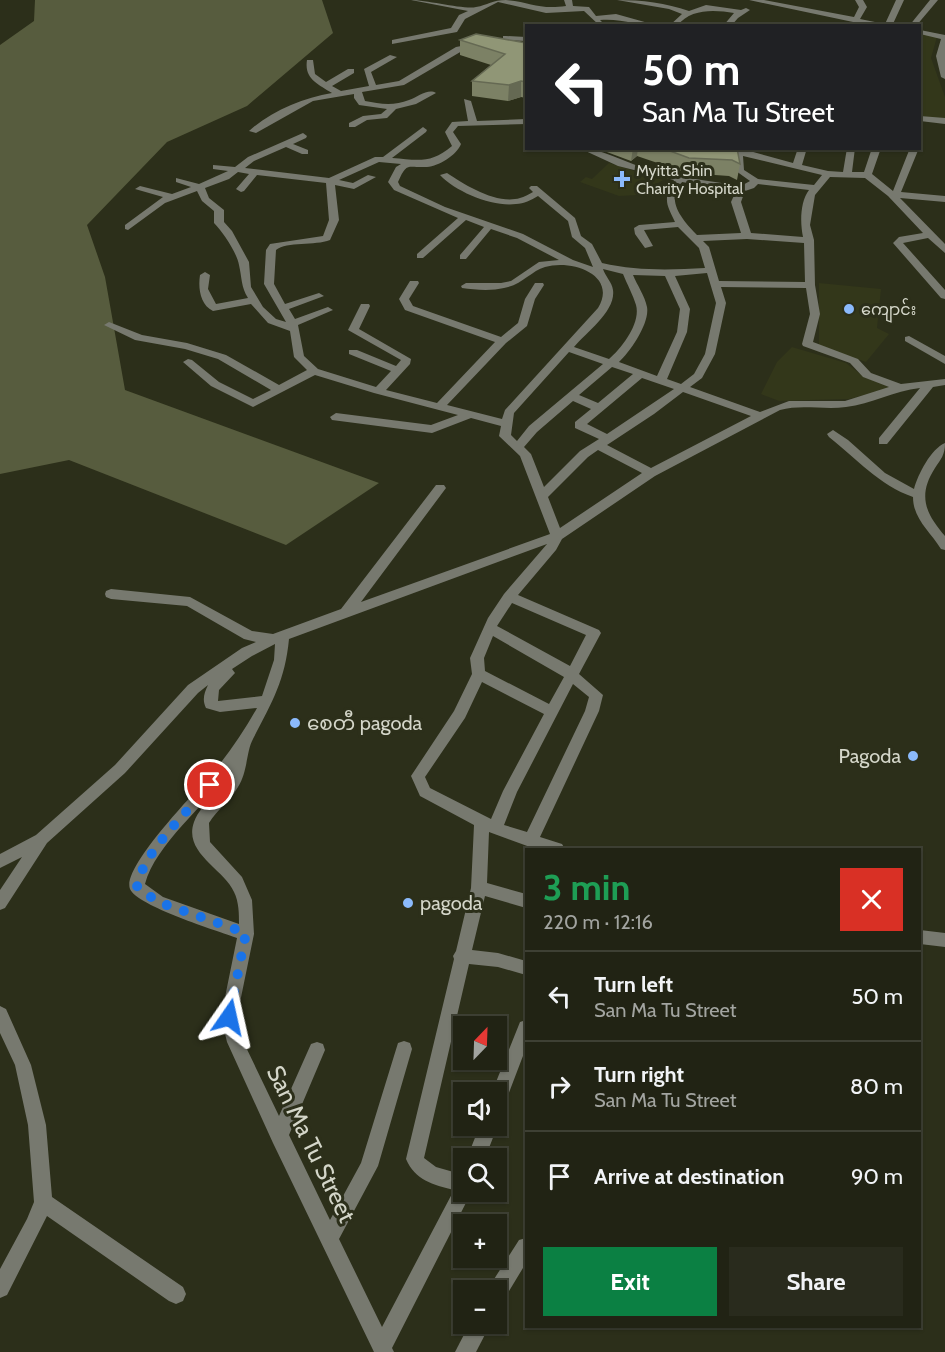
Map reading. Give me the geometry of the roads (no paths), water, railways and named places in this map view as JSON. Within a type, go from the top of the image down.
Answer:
[{"type":"street","points":[[415,0],[474,10]]},
{"type":"street","points":[[395,42],[454,30],[460,19],[497,0],[546,11],[569,4],[589,6],[599,24]]},
{"type":"street","points":[[621,0],[670,4],[689,14]]},
{"type":"street","points":[[728,24],[755,0],[872,24]]},
{"type":"street","points":[[850,21],[863,8],[859,0]]},
{"type":"street","points":[[888,24],[900,0]]},
{"type":"street","points":[[914,24],[934,0]]},
{"type":"street","points":[[674,24],[676,20],[689,14],[698,14],[706,7],[742,12]]},
{"type":"street","points":[[594,18],[616,16],[648,24]]},
{"type":"street","points":[[454,30],[470,46]]},
{"type":"street","points":[[921,32],[945,38],[940,56],[945,77]]},
{"type":"street","points":[[506,38],[525,39]]},
{"type":"street","points":[[253,131],[292,107],[311,99],[374,89],[409,80],[459,49],[470,46],[486,47]]},
{"type":"street","points":[[374,89],[367,71],[393,57]]},
{"type":"street","points":[[310,62],[310,74],[341,95]]},
{"type":"street","points":[[326,86],[351,71]]},
{"type":"street","points":[[358,92],[358,99],[362,102],[392,108],[404,108],[432,93]]},
{"type":"street","points":[[467,100],[473,122]]},
{"type":"street","points":[[352,125],[365,118],[380,119],[390,113],[392,108]]},
{"type":"street","points":[[330,181],[361,166],[384,160],[427,164],[447,155],[458,144],[450,136],[452,127],[473,122],[525,119]]},
{"type":"street","points":[[921,119],[945,121]]},
{"type":"street","points":[[384,160],[392,151],[423,130]]},
{"type":"street","points":[[128,227],[172,197],[237,171],[251,159],[303,136]]},
{"type":"street","points":[[287,144],[305,152]]},
{"type":"street","points":[[587,150],[605,160],[679,179],[741,189],[751,186],[756,180]]},
{"type":"street","points":[[814,188],[756,180],[740,171],[736,150],[828,174],[867,175],[894,194],[945,250]]},
{"type":"street","points":[[797,165],[802,150]]},
{"type":"street","points":[[848,173],[850,150]]},
{"type":"street","points":[[867,175],[876,150]]},
{"type":"street","points":[[894,194],[914,150]]},
{"type":"street","points":[[392,151],[426,158],[447,155]]},
{"type":"street","points":[[408,164],[399,169],[393,182],[396,188],[464,217],[519,236],[570,262],[627,272],[669,273],[712,270]]},
{"type":"street","points":[[216,166],[254,174],[330,181],[354,186],[371,177]]},
{"type":"street","points":[[241,189],[254,174]]},
{"type":"street","points":[[828,174],[810,195],[805,225],[809,240],[810,285],[815,314],[807,344],[855,361],[867,375],[900,387]]},
{"type":"street","points":[[444,175],[458,186],[506,200],[521,201],[537,191],[572,220],[577,237],[589,246],[608,287],[608,300],[602,310],[509,412],[505,436],[525,454],[557,536],[552,547],[509,597],[490,628],[477,658],[479,674],[460,714],[418,776],[425,792],[489,824],[554,848]]},
{"type":"street","points":[[542,495],[584,454],[650,412],[698,376],[710,354],[721,303],[704,247],[681,224],[674,213],[670,195],[679,179]]},
{"type":"street","points":[[179,180],[200,186]]},
{"type":"street","points":[[330,181],[334,219],[327,238],[317,242],[280,243],[273,246],[271,250],[269,284],[293,326],[299,357],[314,371],[378,391],[507,424]]},
{"type":"street","points":[[200,186],[205,200],[219,210],[219,223],[224,226],[233,240],[244,262],[246,287],[259,309],[272,321],[293,326],[328,310]]},
{"type":"street","points":[[140,189],[172,197]]},
{"type":"street","points":[[741,189],[736,202],[747,236]]},
{"type":"street","points":[[894,194],[945,199]]},
{"type":"street","points":[[420,256],[464,217]]},
{"type":"street","points":[[648,246],[639,228],[681,224]]},
{"type":"street","points":[[463,257],[490,225]]},
{"type":"street","points":[[929,235],[902,239],[898,243],[945,296]]},
{"type":"street","points":[[695,238],[747,236],[809,240]]},
{"type":"street","points":[[466,286],[501,286],[514,282],[542,264],[570,262]]},
{"type":"street","points":[[518,447],[533,429],[624,352],[641,319],[642,307],[627,272]]},
{"type":"street","points":[[661,380],[682,332],[685,309],[669,273]]},
{"type":"street","points":[[205,275],[203,289],[213,308],[255,300]]},
{"type":"street","points":[[414,283],[404,299],[409,308],[502,341]]},
{"type":"street","points":[[716,284],[810,285]]},
{"type":"street","points":[[439,406],[502,341],[523,324],[523,311],[528,297],[539,285]]},
{"type":"street","points":[[282,308],[319,296]]},
{"type":"street","points":[[365,306],[353,330],[404,356],[406,362],[378,391]]},
{"type":"street","points":[[109,325],[139,338],[187,346],[222,357],[278,389]]},
{"type":"street","points":[[909,339],[945,361]]},
{"type":"street","points":[[568,348],[759,416]]},
{"type":"street","points":[[353,352],[397,370]]},
{"type":"street","points":[[188,362],[215,384],[250,404],[314,371]]},
{"type":"street","points":[[641,374],[579,425],[651,473]]},
{"type":"street","points":[[0,896],[42,839],[120,769],[193,689],[247,652],[279,638],[557,536],[651,473],[759,416],[789,404],[846,404],[900,387],[945,382]]},
{"type":"street","points":[[883,441],[929,384]]},
{"type":"street","points":[[571,396],[599,408]]},
{"type":"street","points":[[336,417],[432,429],[469,415]]},
{"type":"street","points":[[833,434],[851,447],[882,479],[897,488],[917,494]]},
{"type":"street","points":[[941,452],[922,478],[917,494],[927,523],[945,546]]},
{"type":"street","points":[[345,614],[440,488]]},
{"type":"street","points":[[111,594],[190,602],[249,636],[279,638]]},
{"type":"street","points":[[453,1181],[423,1171],[417,1166],[415,1159],[448,1027],[461,956],[479,888],[489,824],[510,791],[594,633],[509,597]]},
{"type":"street","points":[[490,628],[571,675],[596,695],[592,711],[530,840]]},
{"type":"street","points":[[246,933],[158,902],[137,887],[139,873],[246,737],[267,701],[283,655],[279,638]]},
{"type":"street","points":[[247,652],[240,663],[212,689],[209,697],[211,704],[220,707],[267,701]]},
{"type":"street","points":[[479,674],[553,712]]},
{"type":"street","name":"San Ma Tu Street","points":[[246,737],[240,770],[229,790],[206,814],[200,829],[202,842],[240,886],[248,910],[246,933],[229,1017],[235,1042],[383,1350]]},
{"type":"street","points":[[0,861],[42,839]]},
{"type":"street","points":[[479,888],[525,901]]},
{"type":"street","points":[[921,936],[945,940]]},
{"type":"street","points":[[461,956],[498,960],[525,968]]},
{"type":"street","points":[[0,1014],[23,1065],[37,1125],[43,1202],[34,1225],[0,1288]]},
{"type":"street","points":[[505,1082],[525,1031]]},
{"type":"street","points":[[330,1238],[369,1166],[404,1049]]},
{"type":"street","points":[[279,1137],[317,1050]]},
{"type":"street","points":[[43,1202],[176,1294]]},
{"type":"street","points":[[383,1350],[457,1202]]},
{"type":"street","points":[[505,1280],[525,1249]]},
{"type":"street","points":[[465,1352],[475,1334]]},
{"type":"place","name":"Myitta Shin Charity Hospital","points":[[622,179]]},
{"type":"place","name":"ကျောင်း","points":[[849,309]]},
{"type":"place","name":"စေတီ pagoda","points":[[295,723]]},
{"type":"place","name":"Pagoda","points":[[913,756]]},
{"type":"place","name":"pagoda","points":[[408,903]]}]
